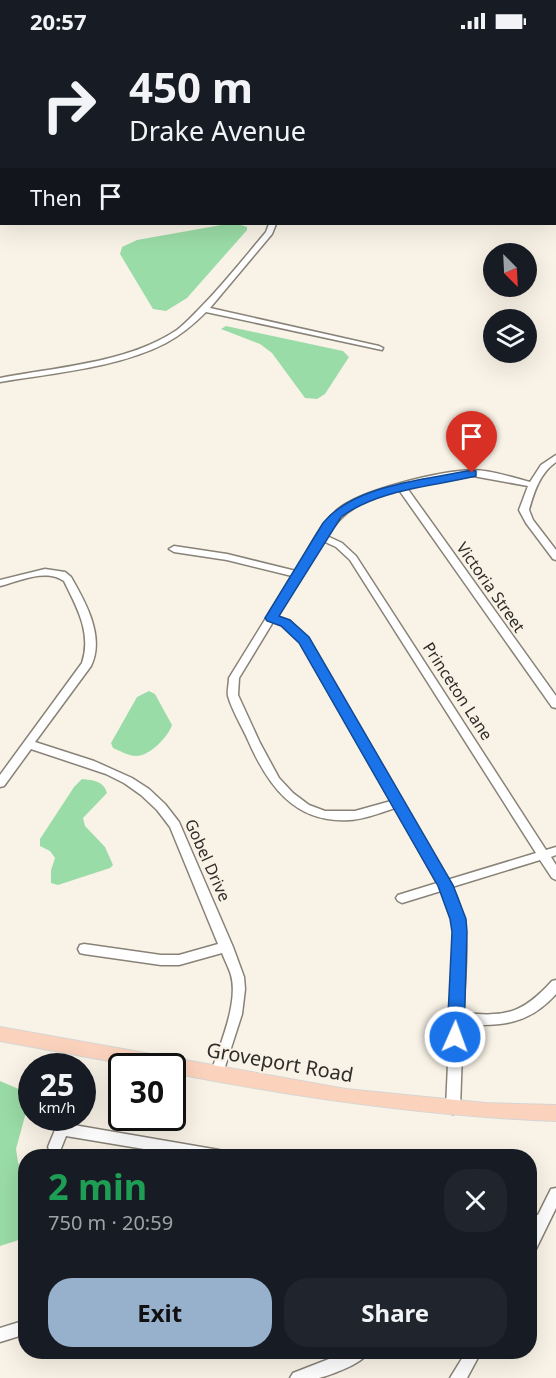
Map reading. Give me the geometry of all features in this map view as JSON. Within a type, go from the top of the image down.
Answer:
[{"type":"main road","name":"Groveport Road","points":[[0,1034],[365,1098],[453,1108],[556,1113]]},
{"type":"street","points":[[0,380],[127,356],[153,347],[181,331],[204,309],[269,232],[272,225]]},
{"type":"street","points":[[204,309],[379,348]]},
{"type":"street","points":[[556,458],[545,464],[533,485],[524,510],[525,515],[556,557]]},
{"type":"street","points":[[398,803],[358,814],[322,814],[303,808],[291,800],[273,780],[236,702],[232,685],[238,670],[321,537],[337,515],[350,505],[365,498],[402,488],[472,473],[533,485]]},
{"type":"street","name":"Victoria Street","points":[[402,488],[556,704]]},
{"type":"street","name":"Princeton Lane","points":[[321,537],[339,545],[353,558],[556,875]]},
{"type":"street","points":[[174,549],[227,557],[297,574]]},
{"type":"street","points":[[0,584],[49,572],[61,573],[68,579],[93,638],[92,652],[87,664],[0,783]]},
{"type":"street","points":[[271,618],[286,623],[304,640],[445,885],[458,919],[453,1108]]},
{"type":"street","name":"Gobel Drive","points":[[28,744],[129,779],[159,802],[180,836],[238,977],[236,1011],[217,1073]]},
{"type":"street","points":[[402,898],[556,851]]},
{"type":"street","points":[[84,949],[161,960],[179,960],[227,947]]},
{"type":"street","points":[[456,1018],[492,1019],[524,1014],[541,1003],[556,985]]},
{"type":"street","points":[[96,1130],[186,1149]]},
{"type":"street","points":[[55,1147],[61,1131]]},
{"type":"street","points":[[537,1220],[556,1194]]},
{"type":"street","points":[[0,1335],[18,1329]]},
{"type":"street","points":[[298,1378],[348,1359]]},
{"type":"street","points":[[458,1378],[470,1359]]},
{"type":"shaded area","points":[[221,225],[247,227],[247,230],[187,298],[166,311],[153,309],[120,254],[122,247],[137,240]]},
{"type":"shaded area","points":[[226,326],[343,351],[349,357],[325,394],[317,399],[305,398],[272,353],[260,344],[221,329]]},
{"type":"shaded area","points":[[149,691],[155,694],[172,725],[167,735],[158,745],[141,755],[130,755],[113,748],[111,743],[137,697]]},
{"type":"shaded area","points":[[82,779],[94,781],[106,789],[107,793],[83,818],[85,826],[105,847],[113,865],[58,885],[51,883],[51,870],[55,858],[50,851],[40,846],[40,839],[74,787]]},
{"type":"shaded area","points":[[0,1081],[18,1089],[18,1131],[21,1131],[16,1149],[18,1240],[0,1246]]},
{"type":"route","points":[[455,1037],[459,932],[458,919],[451,897],[304,640],[286,623],[271,618],[328,526],[350,505],[382,492],[472,473]]}]
